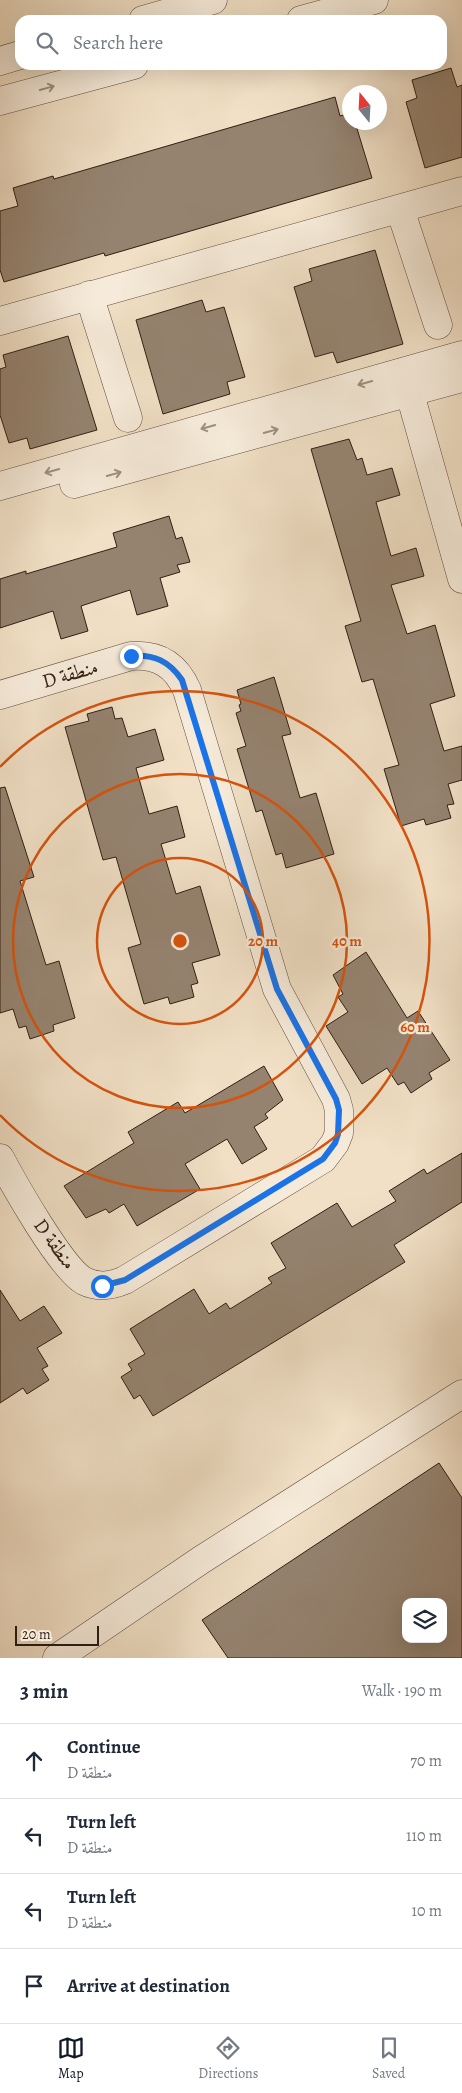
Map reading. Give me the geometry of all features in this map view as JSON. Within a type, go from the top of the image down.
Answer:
[{"type":"street","points":[[156,12],[213,0]]},
{"type":"street","points":[[318,15],[374,0]]},
{"type":"street","points":[[0,61],[15,56]]},
{"type":"street","points":[[0,101],[115,70]]},
{"type":"street","points":[[0,321],[462,191]]},
{"type":"street","points":[[400,209],[438,325]]},
{"type":"street","points":[[89,295],[128,418]]},
{"type":"street","points":[[0,505],[406,382],[462,355]]},
{"type":"street","points":[[0,486],[406,382],[462,378]]},
{"type":"street","points":[[406,382],[460,566]]},
{"type":"street","name":"D منطقة","points":[[0,695],[131,656],[144,655],[156,658],[168,663],[176,671],[186,690],[277,989],[336,1099],[340,1122],[335,1143],[323,1159],[125,1280],[102,1286],[82,1280],[70,1268],[38,1224],[0,1158]]},
{"type":"street","points":[[57,1658],[201,1560],[462,1394]]},
{"type":"building","points":[[451,68],[457,87],[462,85],[462,157],[425,168],[406,102],[417,98],[412,80]]},
{"type":"building","points":[[335,97],[340,116],[342,115],[342,130],[357,130],[372,178],[105,256],[104,253],[4,282],[0,270],[0,211],[18,206],[13,188],[53,176],[54,179]]},
{"type":"building","points":[[375,250],[403,344],[337,363],[333,352],[315,357],[294,287],[312,281],[309,269]]},
{"type":"building","points":[[202,300],[206,312],[224,307],[245,377],[227,382],[230,394],[163,414],[136,320]]},
{"type":"building","points":[[68,336],[97,430],[30,449],[27,438],[9,443],[0,415],[0,369],[6,367],[3,355]]},
{"type":"building","points":[[349,439],[357,460],[362,458],[367,475],[392,468],[400,495],[376,502],[391,556],[416,548],[424,576],[391,585],[407,634],[435,625],[455,696],[430,704],[444,751],[462,746],[462,780],[448,784],[454,804],[447,805],[451,818],[426,825],[424,819],[401,826],[384,769],[399,765],[373,679],[362,682],[345,626],[361,621],[311,449]]},
{"type":"building","points":[[169,516],[176,539],[182,537],[190,562],[177,565],[180,572],[160,578],[168,606],[137,615],[130,590],[81,606],[88,631],[61,639],[53,611],[0,628],[0,579],[26,571],[26,574],[117,547],[113,533]]},
{"type":"building","points":[[274,677],[291,734],[282,736],[300,798],[316,793],[334,854],[286,868],[282,853],[276,855],[262,810],[256,812],[237,749],[246,746],[236,713],[241,711],[237,690]]},
{"type":"building","points":[[112,707],[115,719],[122,718],[128,737],[155,729],[164,760],[136,768],[149,814],[177,806],[185,837],[161,844],[176,894],[200,886],[220,955],[192,963],[198,983],[191,985],[194,997],[170,1004],[168,997],[144,1004],[128,948],[141,944],[116,857],[103,860],[65,727],[89,721],[87,714]]},
{"type":"building","points":[[5,787],[34,877],[20,881],[46,965],[59,961],[75,1018],[53,1025],[54,1031],[30,1039],[26,1026],[19,1028],[13,1009],[0,1013],[0,788]]},
{"type":"building","points":[[366,952],[407,1018],[418,1011],[450,1060],[429,1073],[432,1079],[411,1093],[404,1082],[398,1085],[387,1068],[362,1084],[326,1026],[348,1012],[338,997],[343,994],[333,975]]},
{"type":"building","points":[[264,1066],[283,1100],[265,1114],[268,1118],[254,1127],[267,1149],[242,1164],[227,1139],[185,1164],[200,1189],[137,1226],[124,1204],[109,1213],[106,1209],[86,1218],[64,1186],[134,1143],[128,1132],[178,1102],[185,1113]]},
{"type":"building","points":[[462,1153],[462,1202],[394,1245],[405,1262],[153,1416],[140,1395],[134,1399],[121,1377],[132,1370],[128,1364],[145,1354],[130,1329],[194,1289],[209,1314],[226,1303],[230,1309],[272,1283],[268,1278],[286,1268],[271,1243],[337,1203],[352,1227],[396,1201],[389,1191],[424,1169],[427,1174]]},
{"type":"building","points":[[0,1290],[20,1321],[44,1306],[62,1333],[37,1348],[48,1366],[42,1369],[49,1380],[27,1394],[23,1388],[0,1403]]},
{"type":"building","points":[[439,1463],[462,1498],[462,1658],[228,1658],[202,1620]]},
{"type":"route","points":[[102,1286],[125,1280],[323,1159],[335,1143],[340,1122],[336,1099],[277,989],[182,680],[168,663],[144,655],[131,656]]}]
